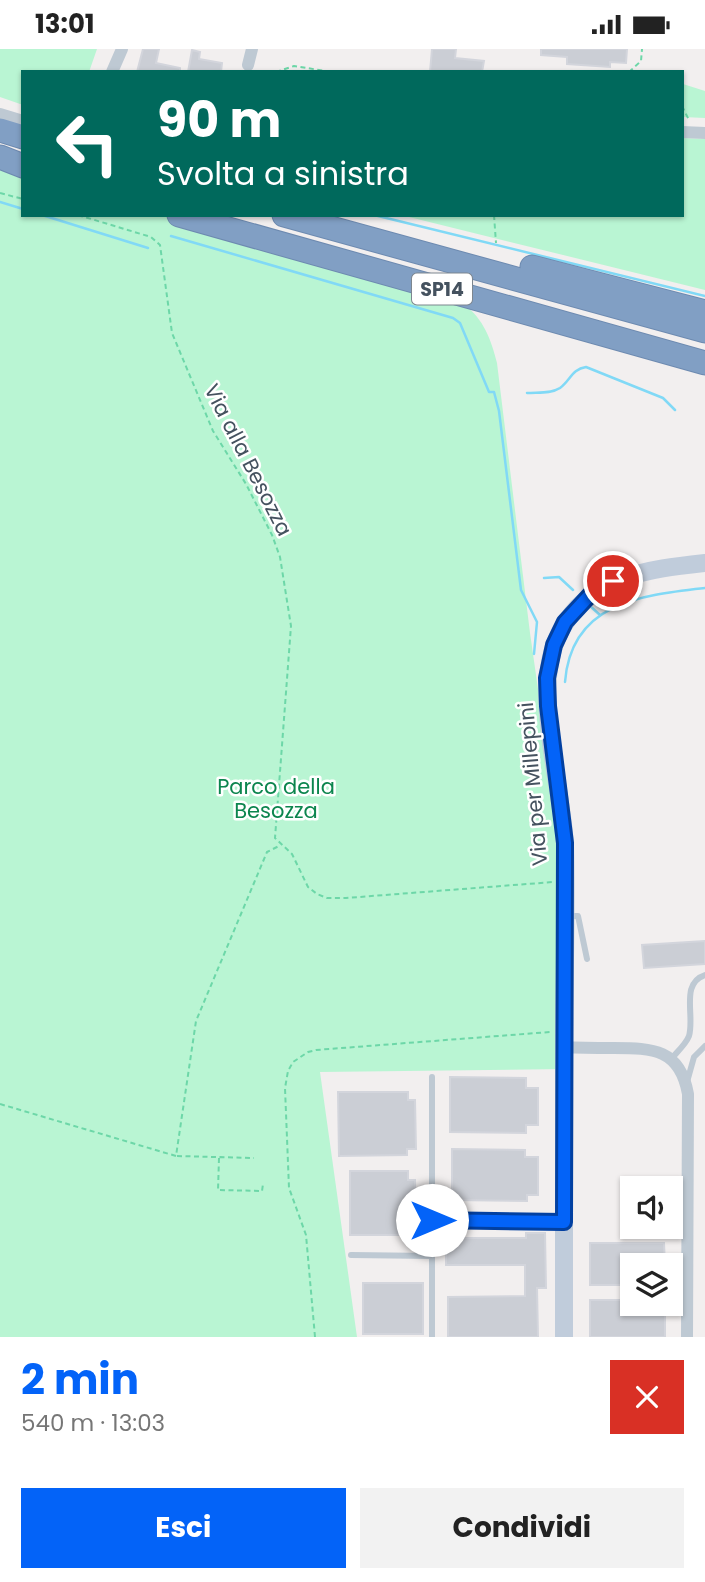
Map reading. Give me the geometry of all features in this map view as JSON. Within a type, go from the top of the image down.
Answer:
[{"type":"highway","points":[[0,130],[21,136]]},
{"type":"highway","points":[[0,139],[21,144]]},
{"type":"highway","points":[[0,156],[21,163]]},
{"type":"highway","name":"SP14","points":[[185,217],[705,363]]},
{"type":"highway","name":"SP14","points":[[222,217],[705,347]]},
{"type":"highway","name":"SP14","points":[[291,217],[705,331]]},
{"type":"highway","name":"SP14","points":[[324,217],[634,292],[705,312]]},
{"type":"street","points":[[113,70],[122,49]]},
{"type":"street","points":[[248,65],[252,49]]},
{"type":"street","points":[[0,114],[21,120]]},
{"type":"street","points":[[686,132],[705,133]]},
{"type":"street","name":"Via per Millepini","points":[[564,1337],[565,843],[547,689],[548,667],[556,640],[577,607],[608,584],[647,571],[705,563]]},
{"type":"street","points":[[564,1047],[643,1048],[660,1052],[671,1058],[687,1083],[687,1337]]},
{"type":"lane","points":[[565,916],[578,916],[587,958]]},
{"type":"lane","points":[[671,1058],[689,1037],[691,986],[696,978],[705,975]]},
{"type":"lane","points":[[687,1083],[694,1057],[705,1047]]},
{"type":"lane","points":[[432,1077],[432,1337]]},
{"type":"lane","points":[[432,1220],[564,1222]]},
{"type":"lane","points":[[351,1255],[432,1256]]},
{"type":"path","points":[[630,70],[641,61],[642,49]]},
{"type":"path","points":[[282,70],[294,66],[319,70]]},
{"type":"path","points":[[684,109],[688,114],[686,132]]},
{"type":"path","points":[[0,193],[21,198]]},
{"type":"path","name":"Via alla Besozza","points":[[85,217],[151,237],[160,245],[172,333],[213,431],[246,484],[280,557],[291,626],[275,832],[275,838],[280,845]]},
{"type":"path","points":[[494,217],[496,243]]},
{"type":"path","points":[[176,1156],[196,1021],[267,852],[280,845],[292,854],[308,887],[327,898],[565,887]]},
{"type":"path","points":[[315,1337],[306,1235],[289,1188],[285,1088],[288,1071],[293,1062],[316,1050],[551,1032]]},
{"type":"path","points":[[0,1104],[176,1156],[254,1158]]},
{"type":"path","points":[[219,1158],[218,1190],[262,1191],[263,1184]]},
{"type":"green space","points":[[0,49],[97,49],[90,70],[21,70],[21,104],[0,97]]},
{"type":"green space","points":[[684,84],[705,91],[705,118],[684,117]]},
{"type":"green space","points":[[684,138],[705,139],[705,290],[409,217],[684,217]]},
{"type":"green space","name":"Parco della Besozza","points":[[0,156],[21,161],[21,217],[221,217],[464,304],[482,323],[497,363],[530,633],[563,864],[565,1069],[320,1072],[357,1337],[0,1337]]},
{"type":"building","points":[[143,49],[159,49],[156,63],[180,68],[180,70],[138,70]]},
{"type":"building","points":[[432,49],[456,49],[455,58],[484,61],[482,70],[430,70]]},
{"type":"building","points":[[541,49],[627,49],[626,63],[610,62],[610,67],[567,64],[567,57],[541,55]]},
{"type":"building","points":[[192,50],[200,52],[199,59],[222,63],[221,70],[188,70]]},
{"type":"building","points":[[705,941],[705,964],[644,968],[642,945]]},
{"type":"building","points":[[450,1077],[526,1078],[526,1088],[538,1088],[538,1125],[526,1125],[526,1133],[450,1132]]},
{"type":"building","points":[[338,1092],[408,1092],[408,1100],[415,1100],[416,1149],[407,1149],[407,1155],[339,1156]]},
{"type":"building","points":[[452,1149],[525,1150],[525,1157],[538,1157],[538,1195],[527,1195],[527,1201],[452,1200]]},
{"type":"building","points":[[350,1171],[408,1171],[408,1180],[415,1180],[416,1227],[408,1227],[408,1235],[350,1235]]},
{"type":"building","points":[[526,1233],[545,1233],[546,1288],[537,1288],[538,1337],[448,1337],[448,1297],[525,1296],[525,1265],[446,1265],[446,1238],[526,1238]]},
{"type":"building","points":[[590,1243],[664,1243],[664,1253],[620,1253],[620,1285],[590,1285]]},
{"type":"building","points":[[363,1283],[423,1283],[423,1334],[363,1334]]},
{"type":"building","points":[[590,1300],[620,1300],[620,1316],[665,1316],[665,1337],[590,1337]]},
{"type":"waterway","points":[[0,202],[21,208]]},
{"type":"waterway","points":[[48,217],[148,248]]},
{"type":"waterway","points":[[382,217],[705,296]]},
{"type":"waterway","points":[[171,236],[453,318],[460,323],[489,392],[494,392],[499,411],[521,590],[537,622],[534,654]]},
{"type":"waterway","points":[[527,393],[556,390],[577,370],[586,367],[663,398],[675,410]]},
{"type":"waterway","points":[[544,578],[559,577],[573,590]]},
{"type":"waterway","points":[[565,682],[570,655],[581,635],[595,619],[635,600],[657,594],[705,588]]},
{"type":"waterway","points":[[590,606],[600,615]]},
{"type":"route","points":[[432,1220],[564,1222],[565,843],[547,678],[554,645],[565,622],[589,596],[613,581]]}]
